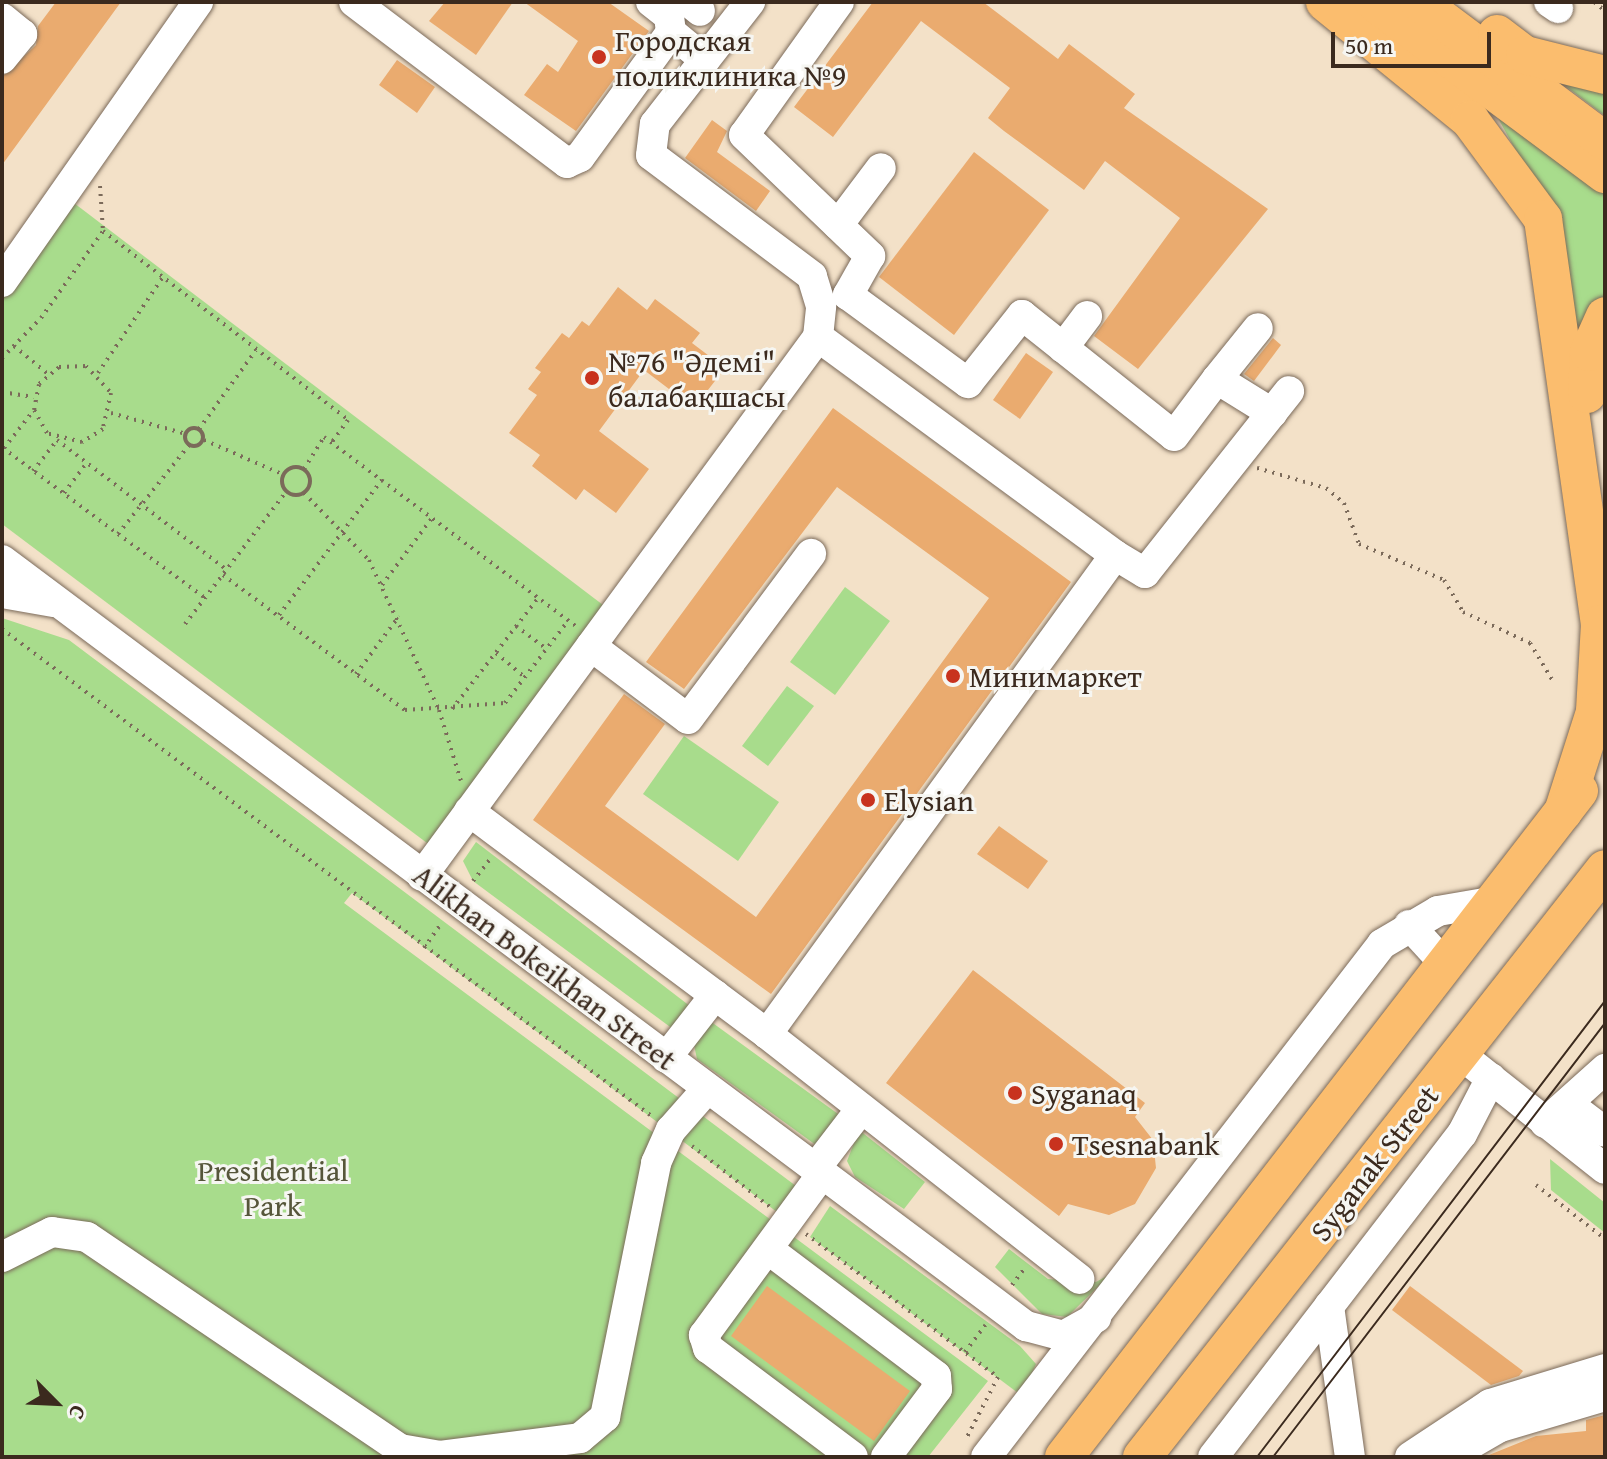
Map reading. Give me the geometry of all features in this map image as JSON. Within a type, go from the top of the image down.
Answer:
[{"type":"main road","points":[[1325,2],[1470,120],[1543,219],[1600,624],[1595,712],[1582,800]]},
{"type":"main road","points":[[1374,2],[1605,174]]},
{"type":"main road","points":[[1419,2],[1605,141]]},
{"type":"main road","points":[[1454,2],[1525,55],[1605,75]]},
{"type":"main road","points":[[1605,316],[1586,383],[1605,486]]},
{"type":"main road","points":[[1064,1457],[1490,902],[1582,800],[1605,758]]},
{"type":"main road","name":"Syganak Street","points":[[1142,1457],[1605,869]]},
{"type":"main road","points":[[1557,929],[1605,888]]},
{"type":"street","points":[[2,282],[198,2]]},
{"type":"street","points":[[354,2],[567,163],[580,157],[671,32],[669,16],[651,2]]},
{"type":"street","points":[[422,876],[462,802],[592,643],[818,337],[821,306],[812,276],[651,155],[655,124],[750,2]]},
{"type":"street","points":[[839,2],[744,135],[870,256],[848,295],[968,383],[1022,315],[1174,436],[1258,328]]},
{"type":"street","points":[[2,18],[22,34],[2,59]]},
{"type":"street","points":[[671,32],[705,60]]},
{"type":"street","points":[[838,225],[881,168]]},
{"type":"street","points":[[1063,348],[1087,316]]},
{"type":"street","points":[[818,337],[1115,555],[1145,573],[1281,402],[1217,379]]},
{"type":"street","points":[[592,643],[688,719],[811,554]]},
{"type":"street","points":[[767,1034],[1115,555]]},
{"type":"street","name":"Alikhan Bokeikhan Street","points":[[2,560],[1037,1334],[1063,1336],[1096,1318]]},
{"type":"street","points":[[2,593],[59,603]]},
{"type":"street","points":[[462,802],[767,1034],[1080,1279]]},
{"type":"street","points":[[975,1450],[1096,1318],[1382,944],[1409,925],[1490,902]]},
{"type":"street","points":[[1409,925],[1443,962]]},
{"type":"street","points":[[666,1058],[715,995]]},
{"type":"street","points":[[1459,1053],[1605,1169]]},
{"type":"street","points":[[1545,1123],[1605,1069]]},
{"type":"street","points":[[1213,1457],[1462,1134],[1491,1078]]},
{"type":"street","points":[[2,1257],[52,1232],[87,1237],[400,1449],[440,1456],[580,1438],[605,1417],[656,1163],[671,1130],[707,1089]]},
{"type":"street","points":[[853,1457],[708,1348],[704,1335],[769,1250],[861,1109]]},
{"type":"street","points":[[1576,1110],[1605,1132]]},
{"type":"street","points":[[769,1250],[936,1376],[937,1389],[886,1457]]},
{"type":"street","points":[[1329,1306],[1350,1457]]},
{"type":"street","points":[[1410,1457],[1490,1404],[1605,1369]]},
{"type":"street","points":[[1448,1457],[1500,1427],[1605,1396]]},
{"type":"path","points":[[1594,2],[1605,11]]},
{"type":"path","points":[[2,358],[103,231],[348,420],[332,442]]},
{"type":"path","points":[[98,373],[163,277]]},
{"type":"path","points":[[14,346],[48,374]]},
{"type":"path","points":[[111,413],[186,434],[199,429],[257,349]]},
{"type":"path","points":[[33,471],[57,440],[94,438],[111,413],[111,393],[98,373],[72,364],[48,374],[34,397],[34,410],[57,440],[278,616],[405,710],[505,703],[568,621]]},
{"type":"path","points":[[2,392],[34,397]]},
{"type":"path","points":[[34,410],[3,448],[205,598]]},
{"type":"path","points":[[199,429],[204,440]]},
{"type":"path","points":[[186,434],[189,445]]},
{"type":"path","points":[[118,534],[189,445],[204,440],[283,474],[304,469],[324,437],[568,621],[592,643]]},
{"type":"path","points":[[1233,462],[1326,488],[1344,503],[1359,544],[1444,580],[1463,612],[1530,643],[1554,683]]},
{"type":"path","points":[[64,494],[87,463]]},
{"type":"path","points":[[304,469],[310,481],[304,493]]},
{"type":"path","points":[[185,624],[286,492],[283,474]]},
{"type":"path","points":[[278,616],[382,480]]},
{"type":"path","points":[[286,492],[304,493],[345,529],[382,585],[399,616],[439,710],[461,782],[462,802]]},
{"type":"path","points":[[382,585],[432,518]]},
{"type":"path","points":[[452,709],[538,598]]},
{"type":"path","points":[[356,674],[399,616]]},
{"type":"path","points":[[516,626],[547,649]]},
{"type":"path","points":[[2,629],[998,1377],[975,1450]]},
{"type":"path","points":[[495,653],[525,677]]},
{"type":"path","points":[[473,881],[492,856]]},
{"type":"path","points":[[424,948],[441,924]]},
{"type":"path","points":[[1536,1185],[1605,1239]]},
{"type":"path","points":[[1012,1285],[1028,1264]]},
{"type":"path","points":[[965,1352],[986,1323]]},
{"type":"green space","points":[[1543,69],[1605,80],[1605,116]]},
{"type":"green space","points":[[1498,118],[1605,192],[1605,301],[1579,360],[1544,202]]},
{"type":"green space","points":[[70,200],[607,608],[431,846],[2,524],[2,299]]},
{"type":"green space","points":[[845,587],[890,621],[835,695],[790,662]]},
{"type":"green space","name":"Presidential Park","points":[[2,618],[69,640],[808,1195],[789,1221],[352,893],[344,903],[988,1381],[928,1457],[2,1457]]},
{"type":"green space","points":[[787,686],[814,706],[768,766],[742,746]]},
{"type":"green space","points":[[684,736],[779,802],[738,861],[643,794]]},
{"type":"green space","points":[[476,842],[699,1013],[681,1035],[473,881],[463,861]]},
{"type":"green space","points":[[710,1021],[845,1119],[820,1148],[697,1059],[694,1045]]},
{"type":"green space","points":[[859,1130],[925,1182],[904,1209],[855,1177],[847,1161]]},
{"type":"green space","points":[[1550,1159],[1605,1203],[1605,1233],[1551,1190]]},
{"type":"green space","points":[[830,1206],[1020,1346],[1036,1364],[1022,1396],[810,1237]]},
{"type":"green space","points":[[1009,1249],[1048,1279],[1096,1282],[1112,1273],[1067,1317],[1042,1314],[995,1267]]},
{"type":"building","points":[[56,2],[121,2],[2,165],[2,77],[36,45],[38,26]]},
{"type":"building","points":[[445,2],[513,2],[476,55],[429,21]]},
{"type":"building","name":"Городская поликлиника №9","points":[[524,2],[608,2],[649,31],[576,131],[524,95],[547,64],[558,72],[578,41]]},
{"type":"building","points":[[873,2],[983,2],[1058,59],[1069,44],[1135,94],[1124,108],[1268,209],[1138,369],[1094,336],[1180,218],[1105,161],[1084,190],[1004,131],[988,118],[1010,88],[921,21],[833,137],[794,107]]},
{"type":"building","points":[[397,60],[435,87],[417,113],[379,85]]},
{"type":"building","points":[[712,120],[727,131],[717,152],[770,191],[756,211],[685,158]]},
{"type":"building","points":[[974,152],[1049,210],[954,335],[879,277]]},
{"type":"building","points":[[618,287],[647,310],[655,299],[700,333],[692,343],[725,368],[694,408],[644,370],[599,431],[649,469],[616,513],[584,489],[576,500],[532,466],[540,455],[509,433],[537,395],[528,389],[541,372],[535,368],[562,333],[569,338],[582,321],[589,326]]},
{"type":"building","points":[[1273,338],[1281,345],[1254,381],[1244,374]]},
{"type":"building","points":[[1026,353],[1053,372],[1020,419],[993,400]]},
{"type":"building","points":[[833,408],[1071,582],[771,994],[533,820],[624,694],[665,724],[605,806],[756,917],[989,598],[837,487],[684,689],[646,662]]},
{"type":"building","points":[[999,826],[1048,861],[1028,889],[977,854]]},
{"type":"building","name":"Syganaq","points":[[973,970],[1145,1103],[1135,1117],[1153,1140],[1156,1168],[1135,1204],[1109,1215],[1068,1204],[1059,1216],[886,1083]]},
{"type":"building","points":[[767,1286],[910,1391],[874,1441],[731,1336]]},
{"type":"building","points":[[1410,1286],[1523,1371],[1519,1376],[1491,1385],[1392,1310]]},
{"type":"building","points":[[1605,1415],[1605,1457],[1484,1457],[1536,1436],[1586,1431],[1586,1420]]},
{"type":"tram line","points":[[1257,1457],[1605,1001]]},
{"type":"tram line","points":[[1273,1457],[1605,1023]]},
{"type":"place","name":"Городская поликлиника №9","points":[[599,57]]},
{"type":"place","name":"№76 \"Әдемі\" балабақшасы","points":[[592,378]]},
{"type":"place","name":"Минимаркет","points":[[953,676]]},
{"type":"place","name":"Elysian","points":[[868,800]]},
{"type":"place","name":"Syganaq","points":[[1015,1093]]},
{"type":"place","name":"Tsesnabank","points":[[1056,1144]]}]
